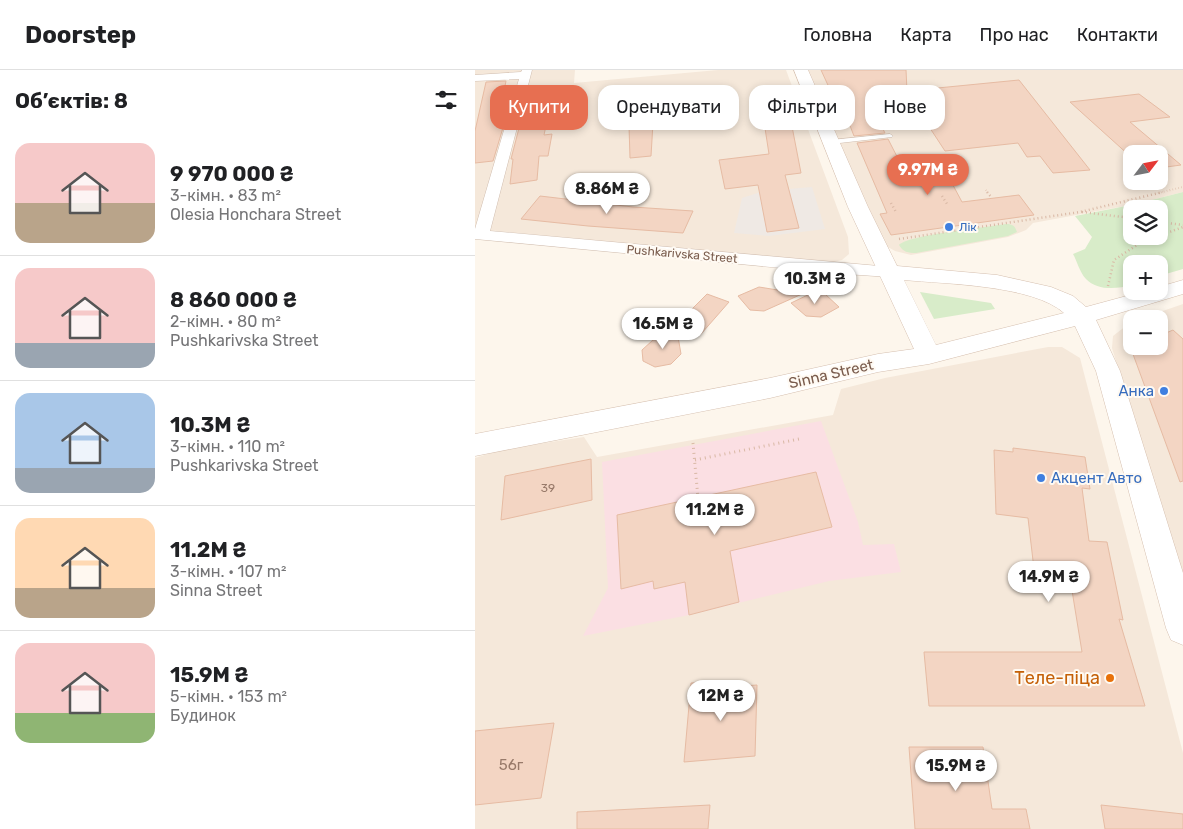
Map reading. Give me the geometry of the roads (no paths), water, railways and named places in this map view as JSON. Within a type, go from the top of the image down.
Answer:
[{"type":"main road","points":[[801,70],[858,207],[929,355]]},
{"type":"main road","points":[[890,272],[997,282],[1051,294],[1065,301],[1082,316],[1108,371],[1181,612]]},
{"type":"main road","name":"Sinna Street","points":[[475,445],[929,355],[1183,288]]},
{"type":"street","points":[[475,78],[526,72],[478,235]]},
{"type":"street","name":"Pushkarivska Street","points":[[478,235],[890,272]]},
{"type":"lane","points":[[831,142],[891,136]]},
{"type":"place","name":"Лік","points":[[949,227]]},
{"type":"place","name":"Анка","points":[[1164,391]]},
{"type":"place","name":"Акцент Авто","points":[[1041,478]]},
{"type":"place","name":"Теле-піца","points":[[1110,678]]}]
